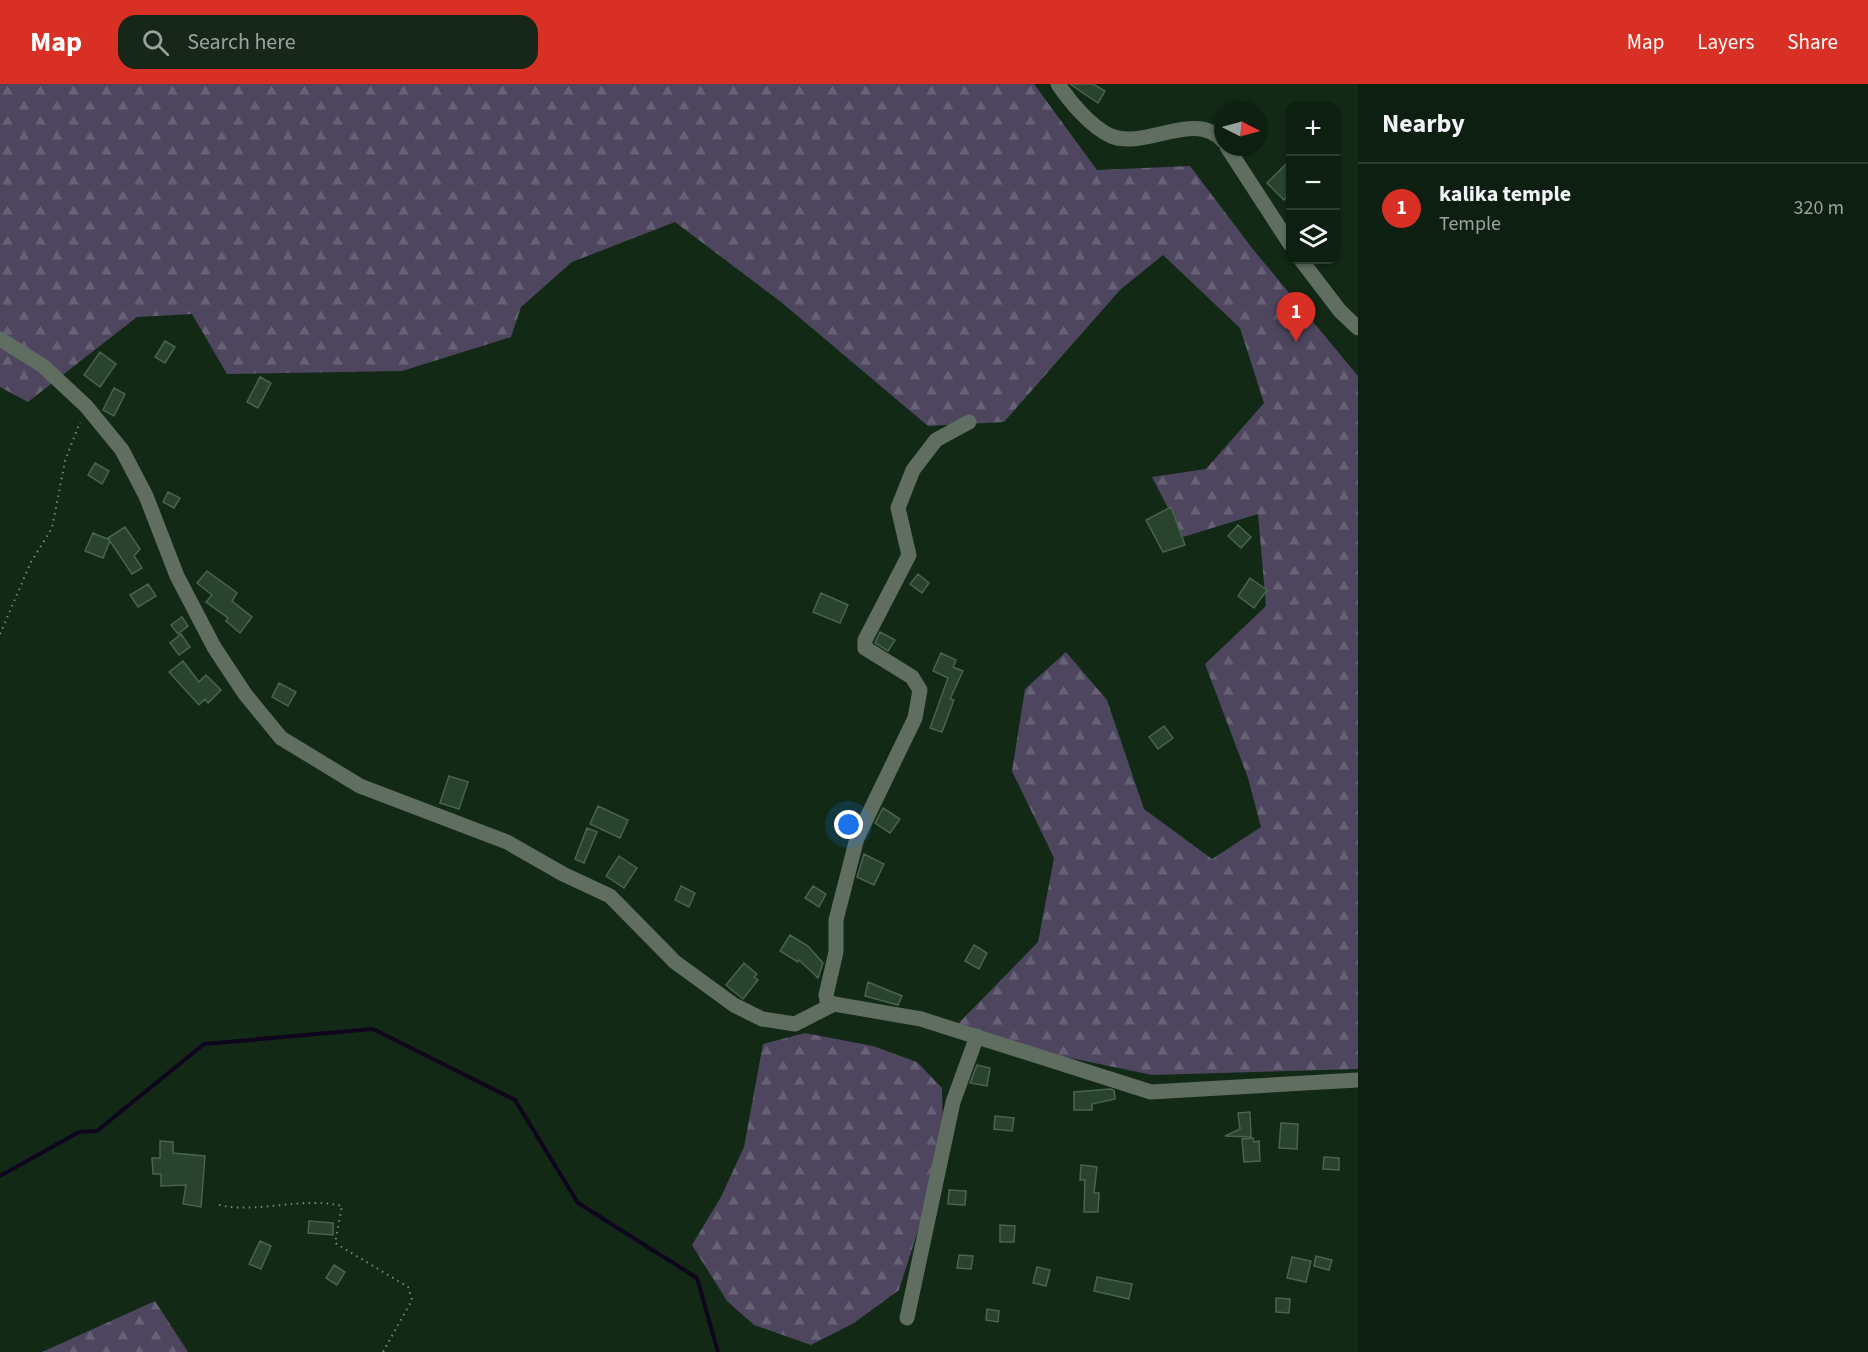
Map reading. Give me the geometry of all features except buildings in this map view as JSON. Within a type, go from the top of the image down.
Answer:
[{"type":"street","points":[[1058,84],[1089,120],[1111,136],[1133,139],[1192,129],[1210,131],[1214,134]]},
{"type":"street","points":[[1233,156],[1286,238]]},
{"type":"street","points":[[1304,264],[1340,311],[1358,328]]},
{"type":"street","points":[[0,339],[43,366],[86,406],[122,450],[146,496],[177,576],[214,647],[240,686],[281,738],[360,786],[507,842],[563,874],[610,896],[675,962],[734,1005],[762,1019],[795,1024],[834,1004]]},
{"type":"street","points":[[969,422],[936,440],[914,470],[898,508],[909,555],[865,640],[865,648],[912,677],[920,690],[915,718],[857,838],[836,920],[836,952],[826,995],[827,1001],[921,1019],[1151,1092],[1358,1080]]},
{"type":"street","points":[[907,1318],[953,1102],[977,1036]]},
{"type":"path","points":[[0,634],[31,562],[52,528],[65,461],[86,406]]},
{"type":"path","points":[[219,1204],[250,1207],[326,1202],[342,1206],[335,1243],[408,1287],[412,1300],[383,1352]]},
{"type":"green space","points":[[0,84],[1034,84],[1097,170],[1190,166],[1252,248],[1358,376],[1358,1069],[1152,1075],[949,1033],[1038,942],[1054,858],[1012,771],[1025,689],[1066,652],[1107,700],[1144,809],[1212,859],[1261,827],[1248,778],[1205,664],[1266,606],[1258,514],[1183,537],[1152,477],[1206,469],[1264,403],[1240,328],[1163,255],[1120,290],[1004,422],[928,426],[781,302],[675,222],[572,262],[521,307],[511,337],[402,371],[227,374],[192,314],[137,317],[28,402],[0,387]]},
{"type":"green space","points":[[805,1033],[873,1046],[917,1062],[942,1088],[943,1131],[919,1227],[899,1290],[854,1323],[811,1345],[754,1325],[727,1301],[692,1245],[721,1197],[744,1147],[763,1044]]},
{"type":"green space","points":[[155,1301],[188,1352],[42,1352]]},
{"type":"waterway","points":[[0,1176],[79,1132],[97,1131],[204,1044],[373,1029],[515,1100],[578,1203],[697,1278],[718,1352]]},
{"type":"place","name":"kalika temple","points":[[1296,342]]}]
